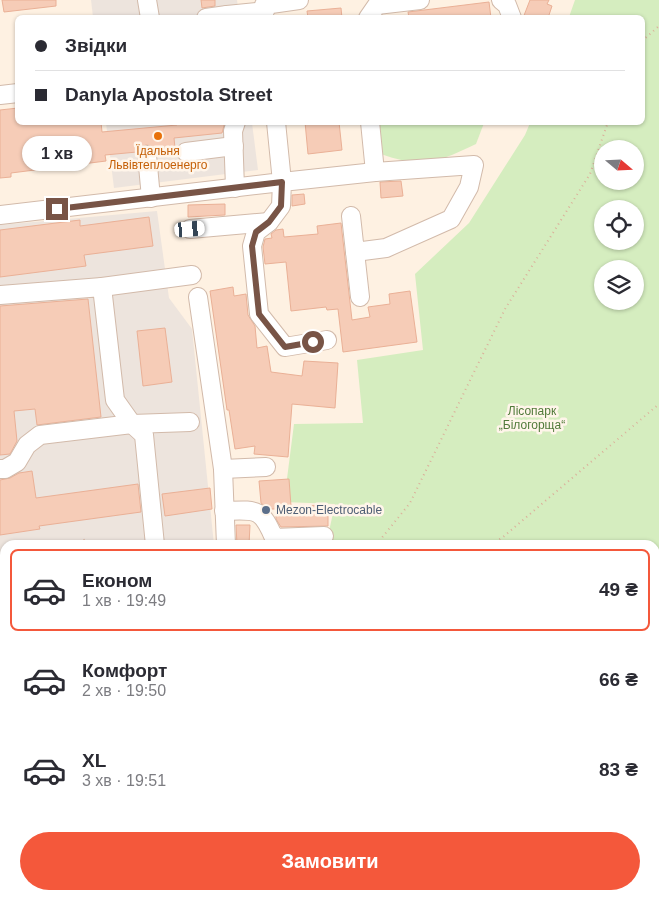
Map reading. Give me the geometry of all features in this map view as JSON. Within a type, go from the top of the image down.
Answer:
[{"type":"street","points":[[148,0],[150,15]]},
{"type":"street","points":[[232,15],[299,0]]},
{"type":"street","points":[[370,15],[377,5],[420,0]]},
{"type":"street","points":[[501,0],[507,5],[511,15]]},
{"type":"street","points":[[0,95],[15,93]]},
{"type":"street","points":[[235,125],[233,132],[235,188]]},
{"type":"street","points":[[276,125],[282,182],[281,206],[269,222],[256,232],[252,246],[259,314],[285,347],[327,340]]},
{"type":"street","points":[[370,125],[375,172]]},
{"type":"street","points":[[186,152],[234,146]]},
{"type":"street","points":[[147,155],[151,198]]},
{"type":"street","points":[[0,215],[375,172],[474,165],[469,187],[451,219],[386,248],[355,252]]},
{"type":"street","points":[[351,216],[360,298]]},
{"type":"street","points":[[190,229],[269,222]]},
{"type":"street","points":[[0,295],[102,287],[192,275]]},
{"type":"street","points":[[102,287],[115,400],[132,424],[144,435],[154,540]]},
{"type":"street","points":[[198,297],[223,469],[226,540]]},
{"type":"street","points":[[0,469],[5,469],[17,462],[26,445],[40,435],[132,424],[190,422]]},
{"type":"street","points":[[223,469],[266,467]]},
{"type":"street","points":[[224,511],[252,510],[266,520],[274,538],[324,536]]},
{"type":"path","points":[[645,38],[659,26]]},
{"type":"path","points":[[380,540],[410,503],[505,309],[590,174],[607,125]]},
{"type":"path","points":[[497,540],[659,404]]},
{"type":"shaded area","points":[[91,0],[237,0],[239,15],[93,15]]},
{"type":"shaded area","points":[[106,125],[252,125],[258,170],[114,188]]},
{"type":"shaded area","points":[[157,211],[169,298],[192,329],[213,540],[0,540],[0,225]]},
{"type":"green space","name":"Лісопарк „Білогорща“","points":[[575,0],[659,0],[659,540],[327,540],[335,504],[284,502],[294,424],[363,423],[357,360],[423,350],[415,274],[469,223],[525,135],[529,125],[645,125],[645,15],[570,15]]},
{"type":"green space","points":[[374,125],[483,125],[476,144],[440,159],[419,162],[396,159],[381,154]]},
{"type":"building","points":[[2,0],[56,0],[56,6],[4,12]]},
{"type":"building","points":[[201,0],[215,0],[215,6],[202,8]]},
{"type":"building","points":[[530,0],[549,0],[547,4],[552,6],[549,15],[524,15]]},
{"type":"building","points":[[489,2],[491,15],[408,15],[408,12]]},
{"type":"building","points":[[341,8],[342,15],[308,15],[307,11]]},
{"type":"building","points":[[15,108],[15,125],[101,125],[102,132],[177,125],[224,125],[222,133],[174,138],[175,148],[156,150],[152,146],[146,145],[140,147],[137,152],[105,155],[106,161],[11,173],[11,177],[0,178],[0,110]]},
{"type":"building","points":[[305,125],[339,125],[342,150],[308,154]]},
{"type":"building","points":[[401,181],[403,196],[381,198],[380,182]]},
{"type":"building","points":[[304,194],[305,204],[292,206],[292,195]]},
{"type":"building","points":[[225,204],[225,215],[188,217],[188,205]]},
{"type":"building","points":[[149,217],[153,246],[84,255],[86,266],[0,277],[0,230],[80,220],[80,226]]},
{"type":"building","points":[[341,223],[352,320],[370,317],[368,307],[390,304],[389,294],[410,291],[417,342],[343,352],[338,309],[327,310],[326,307],[291,311],[286,262],[265,264],[263,247],[265,239],[272,238],[271,234],[276,230],[283,229],[284,237],[318,234],[317,226]]},
{"type":"building","points":[[233,287],[234,296],[246,294],[248,315],[255,326],[257,348],[267,346],[271,372],[302,376],[304,361],[338,363],[335,408],[292,404],[288,457],[254,454],[255,446],[235,449],[229,410],[227,410],[210,291]]},
{"type":"building","points":[[88,299],[101,417],[37,425],[35,409],[14,411],[17,441],[10,454],[0,455],[0,306]]},
{"type":"building","points":[[165,328],[172,382],[143,386],[137,331]]},
{"type":"building","points":[[32,471],[36,498],[138,484],[141,512],[39,526],[40,529],[0,535],[0,480],[10,478],[19,473]]},
{"type":"building","points":[[289,479],[291,506],[328,505],[328,526],[281,527],[276,519],[276,509],[269,509],[261,503],[259,481]]},
{"type":"building","points":[[210,488],[212,509],[165,516],[162,494]]},
{"type":"building","points":[[236,525],[250,525],[249,540],[237,540]]},
{"type":"place","name":"Їдальня Львівтеплоенерго","points":[[158,136]]},
{"type":"place","name":"Mezon-Electrocable","points":[[266,510]]},
{"type":"route","points":[[57,209],[282,182],[281,206],[269,222],[256,232],[252,246],[259,314],[285,347],[313,342]]}]
